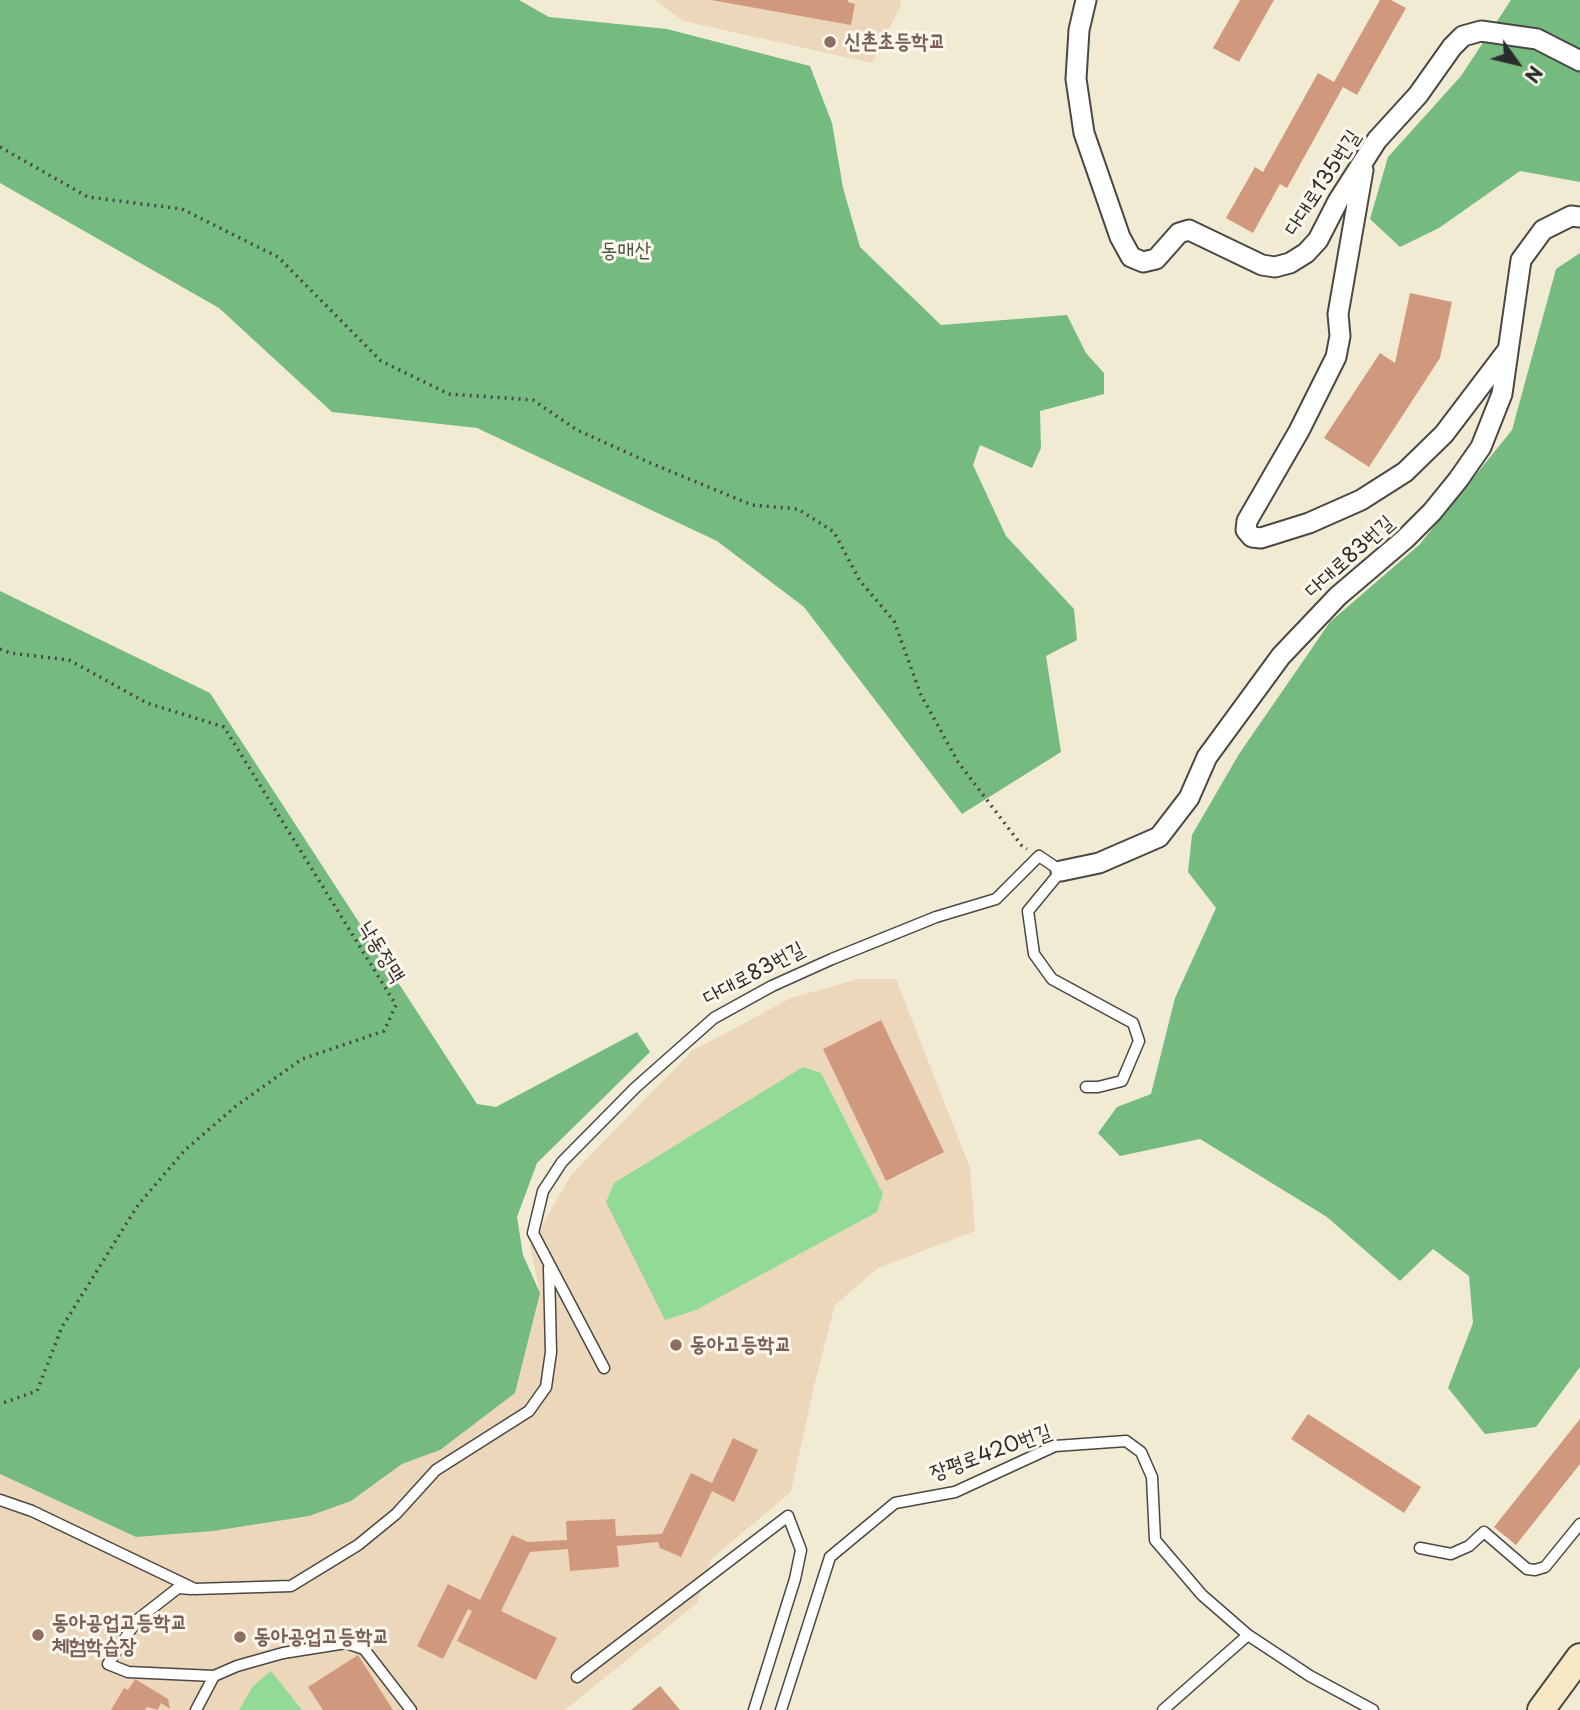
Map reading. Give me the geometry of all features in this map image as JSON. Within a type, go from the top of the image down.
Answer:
[{"type":"main road","points":[[1541,1710],[1580,1657]]},
{"type":"street","name":"다대로135번길","points":[[1086,0],[1080,30],[1076,79],[1084,132],[1119,237],[1131,257],[1143,262],[1156,259],[1180,233],[1189,230],[1262,265],[1275,267],[1290,263],[1306,253],[1318,240],[1338,201],[1377,139],[1418,95],[1463,36],[1481,31],[1537,39],[1580,61]]},
{"type":"street","points":[[1364,163],[1338,314],[1340,336],[1336,357],[1247,521],[1246,530],[1252,537],[1261,538],[1309,523],[1361,500],[1405,472],[1444,435],[1508,350]]},
{"type":"street","name":"다대로83번길","points":[[1061,871],[1099,863],[1159,837],[1189,798],[1207,757],[1281,656],[1338,596],[1405,539],[1458,480],[1481,447],[1502,394],[1521,260],[1543,230],[1571,216],[1580,217]]},
{"type":"lane","points":[[1039,856],[1061,871],[1028,911],[1034,954],[1052,979],[1133,1023],[1139,1041],[1122,1081],[1086,1087]]},
{"type":"lane","name":"다대로83번길","points":[[604,1368],[533,1233],[543,1191],[562,1162],[635,1088],[714,1018],[772,986],[832,959],[936,917],[996,899],[1039,856]]},
{"type":"lane","points":[[411,1710],[364,1649],[346,1643],[283,1653],[237,1666],[214,1676],[128,1672],[108,1664],[137,1620],[178,1588],[291,1586],[358,1545],[396,1514],[436,1470],[529,1412],[546,1387],[551,1352],[549,1264]]},
{"type":"lane","name":"장평로420번길","points":[[781,1710],[830,1557],[895,1503],[955,1492],[1055,1446],[1126,1441],[1142,1452],[1152,1477],[1155,1540],[1202,1595],[1248,1635],[1310,1676],[1373,1710]]},
{"type":"lane","points":[[0,1500],[32,1511],[195,1589]]},
{"type":"lane","points":[[577,1677],[788,1516],[801,1550],[795,1579],[754,1710]]},
{"type":"lane","points":[[1420,1548],[1451,1554],[1469,1546],[1484,1532],[1527,1569],[1535,1570],[1545,1567],[1580,1524]]},
{"type":"lane","points":[[1163,1710],[1248,1635]]},
{"type":"lane","points":[[196,1710],[214,1676]]},
{"type":"path","points":[[0,147],[88,197],[182,209],[278,257],[381,361],[449,394],[533,400],[577,430],[648,462],[752,505],[798,509],[834,532],[860,581],[894,621],[921,695],[958,762],[1022,846],[1039,856]]},
{"type":"path","name":"낙동정맥","points":[[0,649],[10,653],[69,660],[147,703],[224,727],[396,1005],[384,1031],[302,1059],[236,1106],[185,1150],[138,1205],[62,1327],[37,1391],[0,1404]]},
{"type":"shaded area","name":"신촌초등학교","points":[[655,0],[901,0],[872,63],[683,21]]},
{"type":"shaded area","name":"동아고등학교","points":[[858,979],[896,979],[970,1168],[975,1231],[878,1268],[835,1305],[791,1492],[711,1559],[697,1603],[565,1710],[0,1710],[0,1474],[136,1537],[351,1501],[402,1464],[440,1450],[540,1293],[530,1246],[571,1175],[692,1051],[791,998]]},
{"type":"green space","name":"동매산","points":[[0,0],[519,0],[549,17],[667,29],[810,66],[832,123],[843,188],[860,247],[941,325],[1067,315],[1086,353],[1104,373],[1104,394],[1040,411],[1041,448],[1032,468],[980,445],[973,465],[1006,536],[1074,609],[1077,640],[1046,656],[1061,752],[962,814],[804,607],[717,541],[477,428],[332,412],[219,308],[0,183]]},
{"type":"green space","points":[[1511,0],[1580,0],[1580,182],[1520,171],[1439,228],[1400,247],[1370,219],[1388,157],[1461,76]]},
{"type":"green space","points":[[1580,253],[1580,1367],[1536,1427],[1485,1434],[1448,1388],[1473,1323],[1469,1276],[1433,1249],[1400,1281],[1327,1217],[1200,1139],[1120,1156],[1098,1133],[1117,1107],[1151,1094],[1175,998],[1216,908],[1188,872],[1192,835],[1239,754],[1330,622],[1419,545],[1512,430],[1556,269]]},
{"type":"green space","points":[[0,591],[210,693],[477,1104],[496,1107],[637,1032],[650,1052],[537,1163],[517,1217],[523,1255],[540,1293],[515,1393],[440,1450],[402,1464],[351,1501],[309,1516],[213,1531],[136,1537],[0,1474]]},
{"type":"green space","points":[[803,1067],[821,1073],[883,1194],[877,1212],[696,1310],[665,1320],[606,1202],[614,1183]]},
{"type":"green space","points":[[271,1671],[302,1710],[239,1710],[253,1686]]},
{"type":"building","points":[[711,0],[848,0],[855,4],[851,25]]},
{"type":"building","points":[[1240,0],[1274,0],[1239,62],[1213,48]]},
{"type":"building","points":[[1380,0],[1391,0],[1406,8],[1357,95],[1343,87],[1287,188],[1280,184],[1253,233],[1226,218],[1255,167],[1263,172],[1318,73],[1334,82]]},
{"type":"building","points":[[1410,293],[1452,302],[1440,358],[1369,467],[1324,438],[1380,353],[1395,363]]},
{"type":"building","points":[[881,1020],[944,1152],[886,1181],[823,1049]]},
{"type":"building","points":[[1308,1414],[1421,1487],[1404,1513],[1291,1439]]},
{"type":"building","points":[[1580,1419],[1580,1464],[1516,1545],[1494,1527]]},
{"type":"building","points":[[733,1438],[758,1450],[734,1502],[712,1491],[681,1557],[660,1548],[658,1542],[617,1546],[619,1567],[570,1571],[568,1549],[530,1552],[501,1611],[557,1638],[536,1680],[457,1641],[472,1611],[468,1609],[443,1659],[417,1646],[448,1584],[480,1600],[512,1535],[528,1542],[567,1540],[566,1521],[615,1519],[616,1536],[662,1534],[691,1473],[712,1483]]},
{"type":"building","points":[[358,1655],[393,1710],[323,1710],[308,1687]]},
{"type":"building","points":[[135,1679],[168,1699],[170,1709],[161,1703],[158,1710],[147,1707],[145,1710],[111,1710],[124,1688],[128,1690]]},
{"type":"building","points":[[660,1686],[680,1710],[631,1710]]},
{"type":"place","name":"신촌초등학교","points":[[830,42]]},
{"type":"place","name":"동아고등학교","points":[[676,1345]]},
{"type":"place","name":"동아공업고등학교 체험학습장","points":[[38,1635]]},
{"type":"place","name":"동아공업고등학교","points":[[240,1637]]}]
